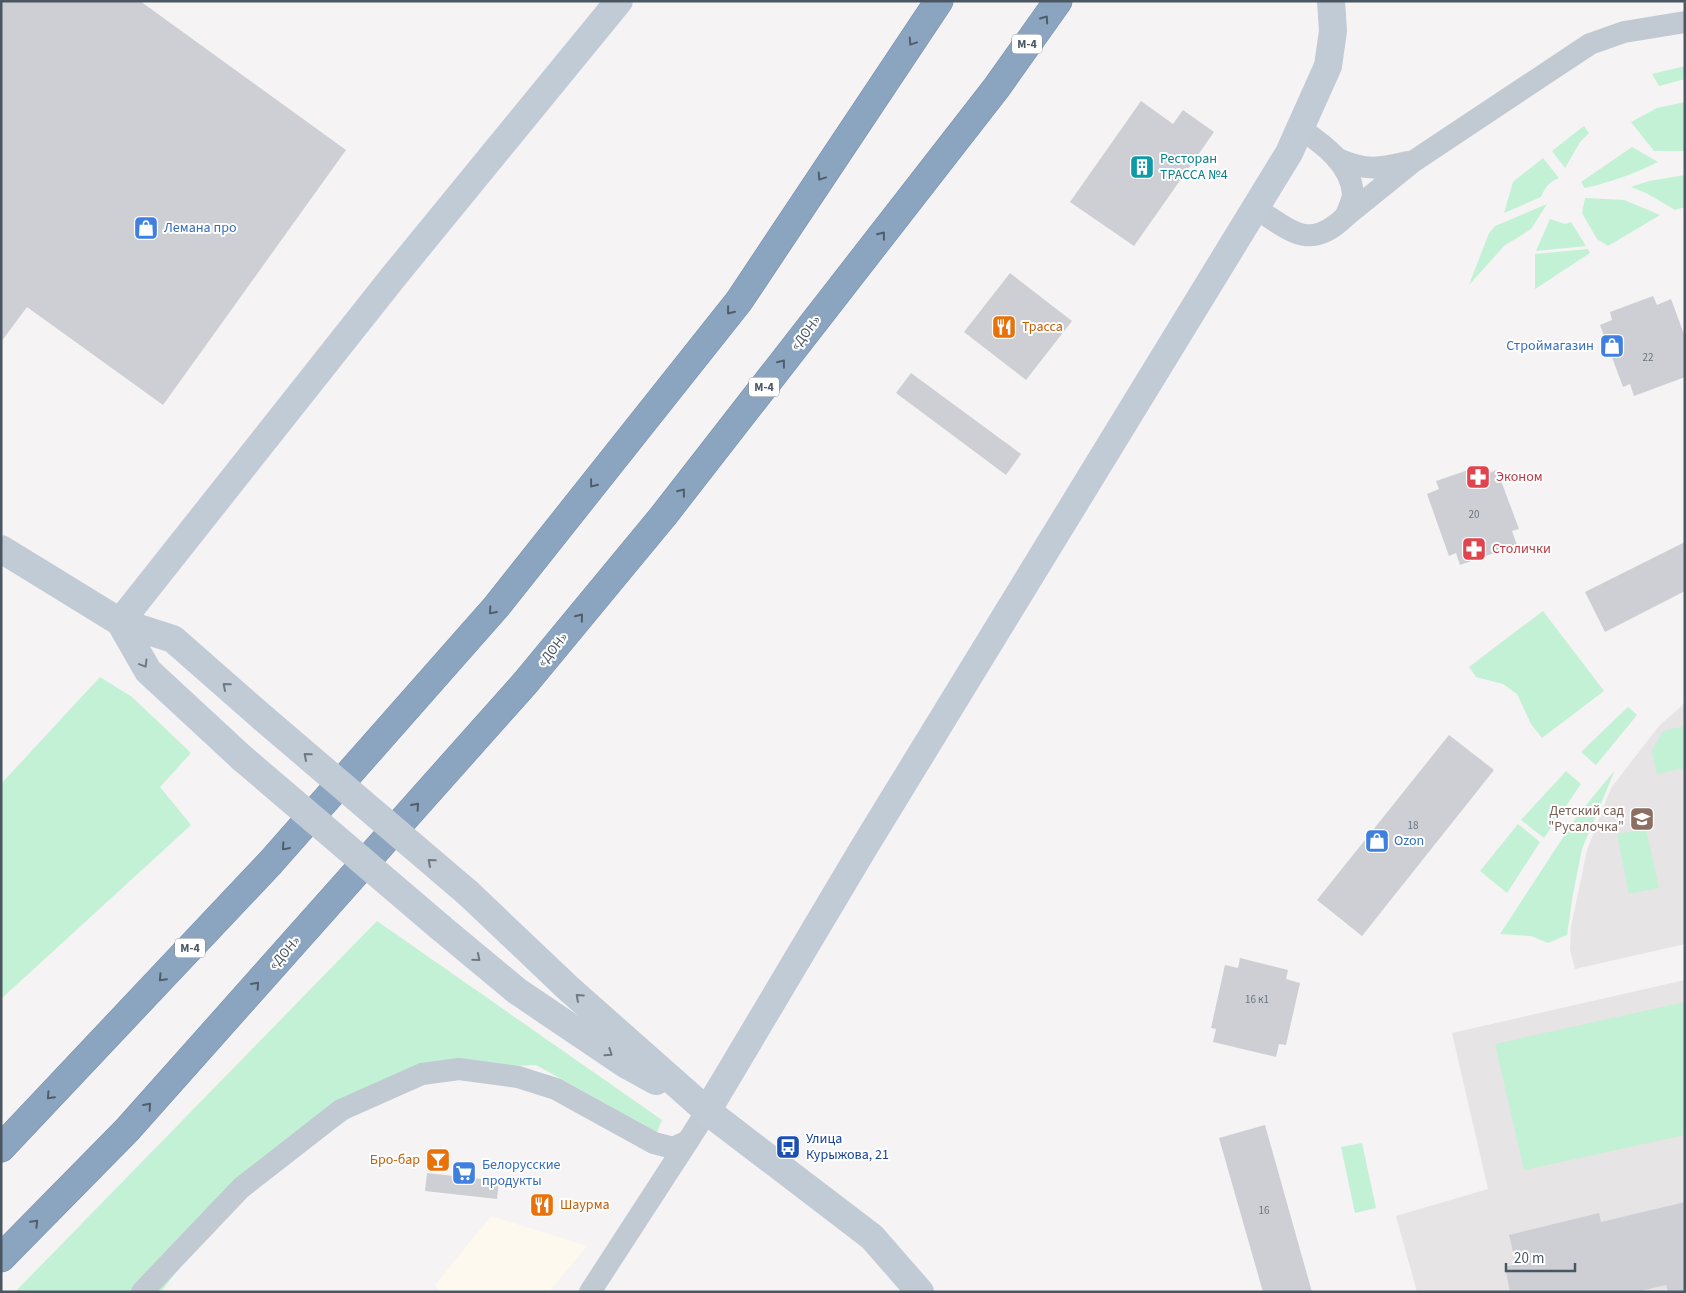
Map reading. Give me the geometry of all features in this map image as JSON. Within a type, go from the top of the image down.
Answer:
[{"type":"highway","name":"М-4","points":[[1,1148],[271,862],[496,606],[739,301],[939,1]]},
{"type":"highway","name":"«ДОН»","points":[[1,1258],[127,1130],[526,682],[682,492],[997,87],[1058,1]]},
{"type":"street","points":[[120,622],[394,276],[619,1]]},
{"type":"street","points":[[590,1292],[707,1111],[863,849],[1289,154],[1328,66],[1333,32],[1331,1]]},
{"type":"street","points":[[1255,208],[1290,230],[1311,237],[1330,231],[1414,161],[1590,44],[1624,32],[1685,22]]},
{"type":"street","points":[[1301,129],[1338,159],[1356,167],[1377,170],[1414,161]]},
{"type":"street","points":[[1338,159],[1349,177],[1353,195],[1346,216]]},
{"type":"street","points":[[1,549],[120,622],[173,639],[468,893],[568,988],[707,1111],[872,1236],[920,1292]]},
{"type":"street","points":[[120,622],[148,671],[242,758],[440,927],[517,991],[625,1064],[707,1111]]},
{"type":"street","points":[[142,1292],[240,1188],[340,1110],[422,1074],[459,1069],[518,1077],[556,1089],[654,1143],[673,1148],[688,1141]]},
{"type":"shaded area","name":"Детский сад \"Русалочка\"","points":[[1685,703],[1685,944],[1575,969],[1570,949],[1571,927],[1587,850],[1611,788],[1659,726]]},
{"type":"shaded area","points":[[1685,980],[1685,1292],[1417,1292],[1396,1216],[1488,1189],[1452,1033]]},
{"type":"shaded area","points":[[491,1216],[587,1246],[549,1292],[440,1292],[435,1285]]},
{"type":"green space","points":[[1685,66],[1685,79],[1659,86],[1652,74]]},
{"type":"green space","points":[[1685,102],[1685,151],[1654,151],[1631,122],[1657,108]]},
{"type":"green space","points":[[1584,126],[1589,133],[1580,142],[1565,168],[1552,151]]},
{"type":"green space","points":[[1632,147],[1658,162],[1622,177],[1585,188],[1581,182]]},
{"type":"green space","points":[[1543,158],[1559,178],[1548,185],[1541,197],[1504,213],[1513,182]]},
{"type":"green space","points":[[1685,175],[1685,207],[1675,210],[1648,194],[1631,187],[1649,181]]},
{"type":"green space","points":[[1585,198],[1624,200],[1660,215],[1608,246],[1597,239],[1582,213]]},
{"type":"green space","points":[[1547,204],[1531,229],[1504,246],[1469,285],[1489,233],[1495,226]]},
{"type":"green space","points":[[1550,219],[1565,224],[1571,222],[1586,246],[1536,251]]},
{"type":"green space","points":[[1588,249],[1590,253],[1535,289],[1535,254]]},
{"type":"green space","points":[[1543,611],[1604,691],[1542,738],[1531,724],[1517,694],[1503,684],[1476,677],[1469,667]]},
{"type":"green space","points":[[100,677],[132,697],[191,753],[160,787],[191,825],[1,999],[1,784]]},
{"type":"green space","points":[[1628,707],[1637,715],[1596,765],[1581,752]]},
{"type":"green space","points":[[1685,726],[1685,768],[1657,774],[1652,751],[1663,731]]},
{"type":"green space","points":[[1615,770],[1582,849],[1567,935],[1548,943],[1531,936],[1500,934],[1577,816]]},
{"type":"green space","points":[[1566,771],[1581,784],[1544,838],[1521,820]]},
{"type":"green space","points":[[1518,824],[1540,842],[1507,893],[1480,871]]},
{"type":"green space","points":[[1646,829],[1659,888],[1629,894],[1617,834]]},
{"type":"green space","points":[[377,921],[662,1120],[657,1132],[536,1065],[423,1070],[236,1193],[161,1292],[15,1292]]},
{"type":"green space","points":[[1685,1002],[1685,1135],[1524,1170],[1495,1044]]},
{"type":"green space","points":[[1362,1143],[1376,1208],[1355,1213],[1341,1147]]},
{"type":"building","name":"Лемана про","points":[[1,1],[140,1],[346,150],[163,405],[27,307],[1,342]]},
{"type":"building","name":"Ресторан ТРАССА №4","points":[[1141,101],[1173,124],[1183,110],[1214,132],[1134,246],[1070,202]]},
{"type":"building","points":[[1010,273],[1072,321],[1026,380],[964,332]]},
{"type":"building","points":[[1653,296],[1657,305],[1671,299],[1685,337],[1685,377],[1634,396],[1630,384],[1623,387],[1600,325],[1612,320],[1610,312]]},
{"type":"building","points":[[911,373],[1021,454],[1006,475],[896,393]]},
{"type":"building","points":[[1480,466],[1483,475],[1497,470],[1519,529],[1512,531],[1517,545],[1460,565],[1456,553],[1449,556],[1427,494],[1439,489],[1436,481]]},
{"type":"building","points":[[1685,542],[1685,591],[1605,632],[1585,592]]},
{"type":"building","points":[[1449,735],[1494,770],[1362,936],[1317,900]]},
{"type":"building","points":[[1240,958],[1288,970],[1286,979],[1300,983],[1286,1045],[1279,1044],[1276,1057],[1213,1042],[1216,1029],[1211,1028],[1225,965],[1238,968]]},
{"type":"building","points":[[1265,1125],[1312,1292],[1263,1292],[1219,1138]]},
{"type":"building","points":[[427,1173],[499,1181],[497,1199],[425,1191]]},
{"type":"building","points":[[1685,1202],[1685,1292],[1668,1292],[1666,1285],[1636,1292],[1510,1292],[1505,1267],[1516,1264],[1509,1235],[1599,1213],[1601,1222]]},
{"type":"place","name":"Ресторан ТРАССА №4","points":[[1142,167]]},
{"type":"place","name":"Лемана про","points":[[146,228]]},
{"type":"place","name":"Трасса","points":[[1004,327]]},
{"type":"place","name":"Строймагазин","points":[[1612,346]]},
{"type":"place","name":"Эконом","points":[[1478,477]]},
{"type":"place","name":"Столички","points":[[1474,549]]},
{"type":"place","name":"Детский сад \"Русалочка\"","points":[[1642,819]]},
{"type":"place","name":"Ozon","points":[[1377,841]]},
{"type":"place","name":"Улица Курыжова, 21","points":[[788,1147]]},
{"type":"place","name":"Бро-бар","points":[[438,1160]]},
{"type":"place","name":"Белорусские продукты","points":[[464,1173]]},
{"type":"place","name":"Шаурма","points":[[542,1205]]}]
